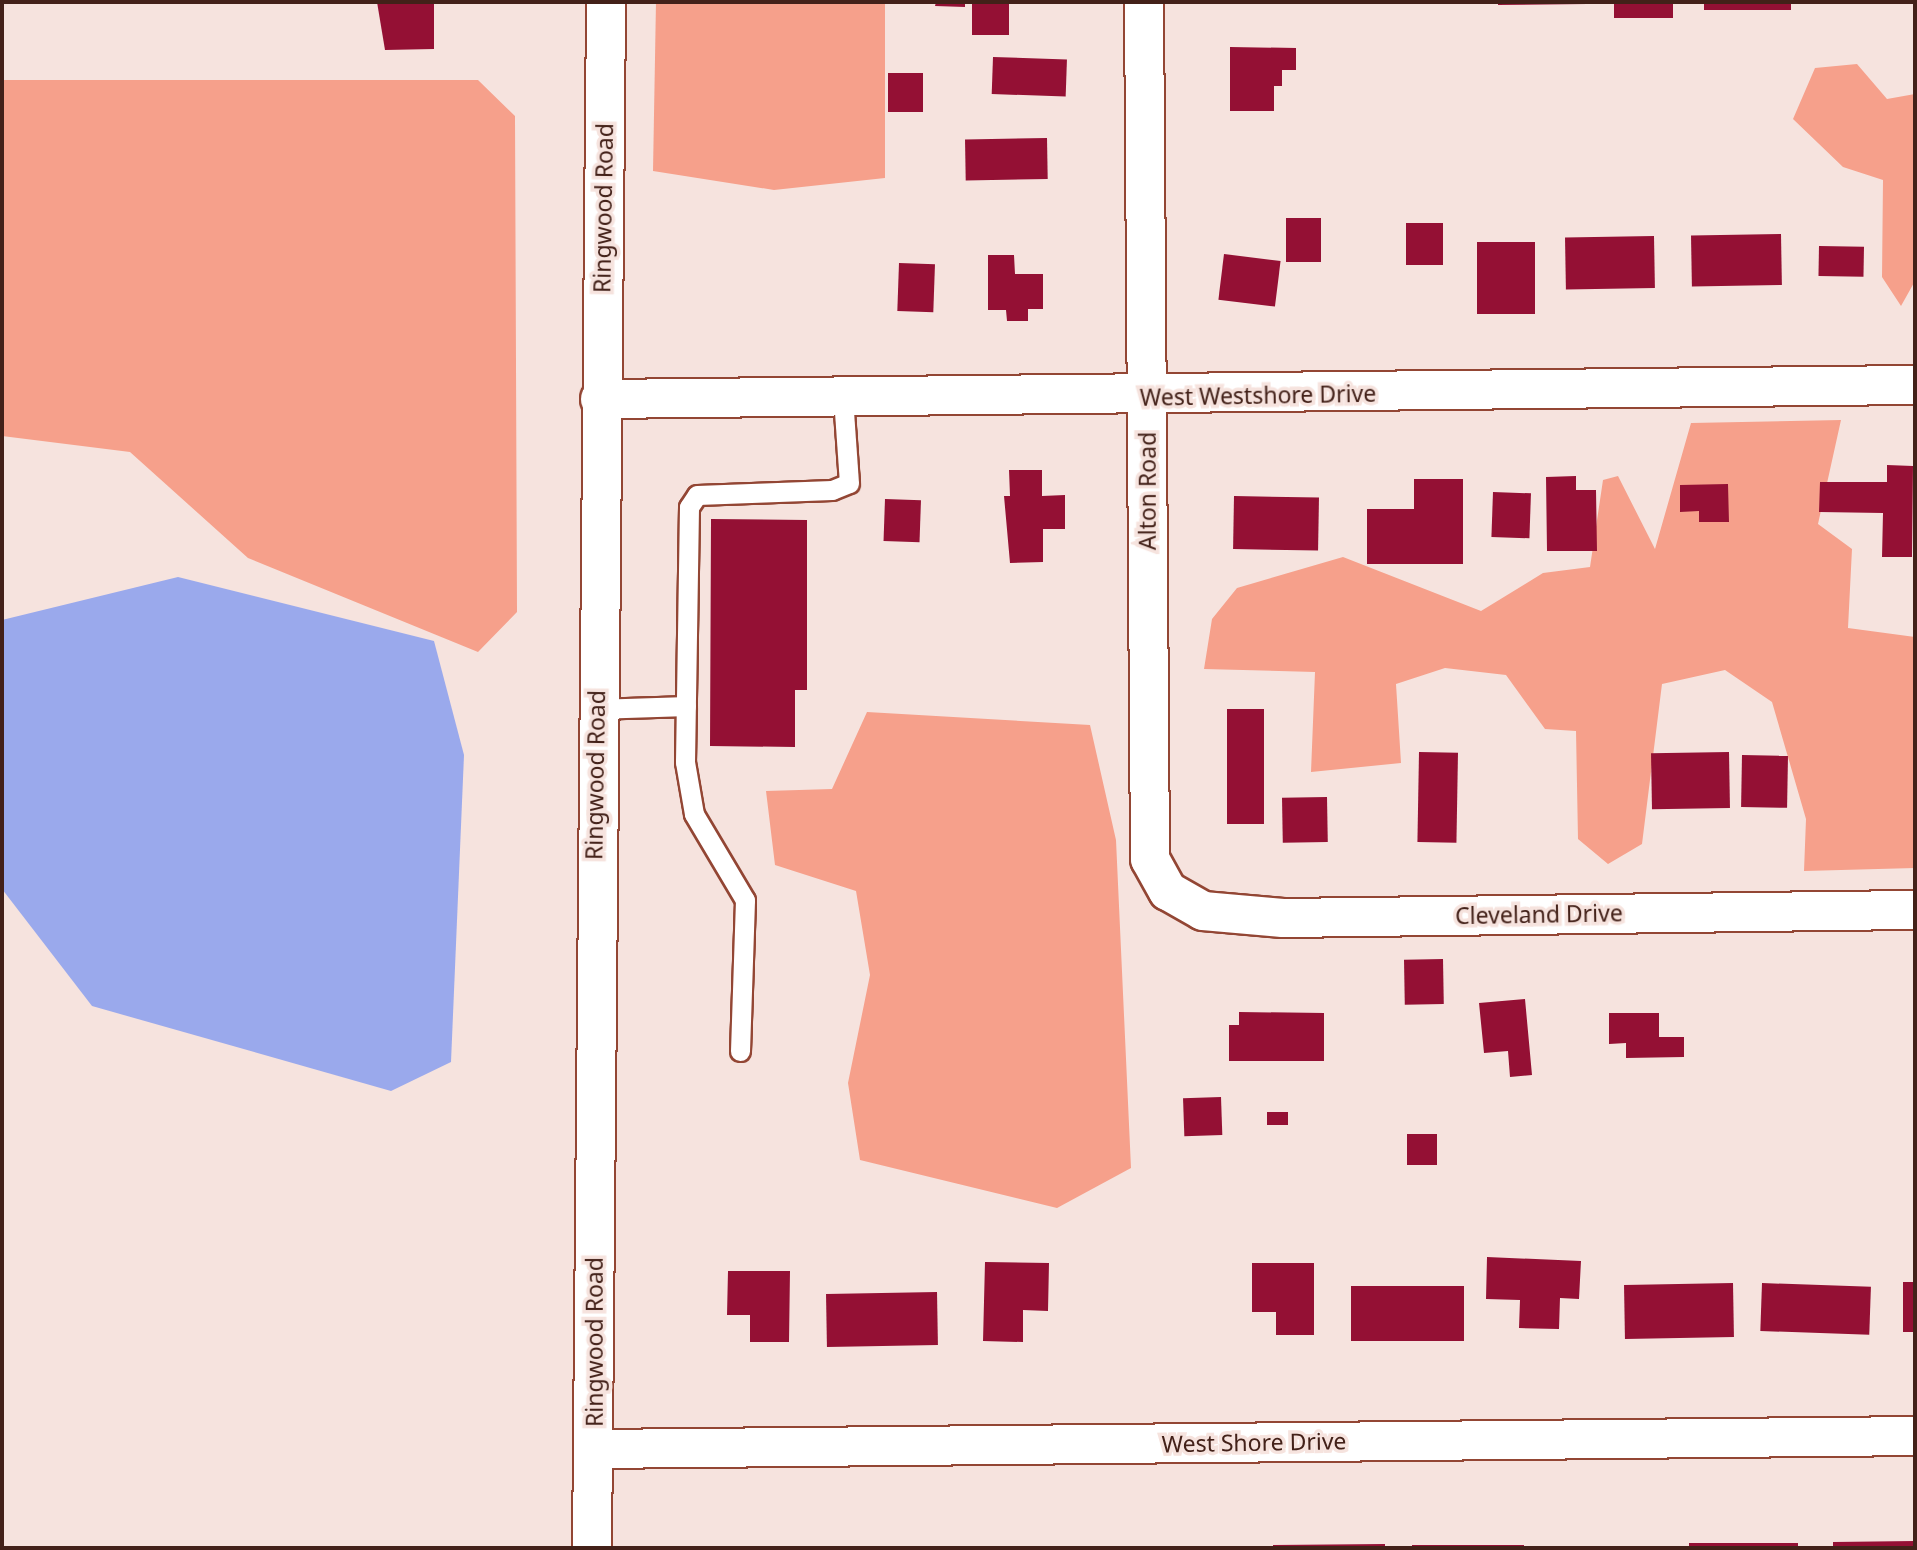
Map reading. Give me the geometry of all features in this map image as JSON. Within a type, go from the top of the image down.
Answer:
[{"type":"street","name":"Ringwood Road","points":[[592,1548],[596,709],[606,2]]},
{"type":"street","name":"Alton Road","points":[[1144,2],[1150,859],[1168,891]]},
{"type":"street","name":"West Westshore Drive","points":[[600,399],[1147,397],[1915,385]]},
{"type":"street","name":"Cleveland Drive","points":[[1168,891],[1203,911],[1283,918],[1915,910]]},
{"type":"street","name":"West Shore Drive","points":[[593,1449],[1915,1436]]},
{"type":"lane","points":[[740,1051],[745,900],[694,814],[685,762],[688,507],[697,495],[832,490],[849,483],[843,397]]},
{"type":"lane","points":[[596,709],[686,706]]},
{"type":"shaded area","points":[[656,2],[885,2],[885,178],[774,190],[653,171]]},
{"type":"shaded area","points":[[1857,64],[1887,99],[1915,94],[1915,281],[1901,306],[1882,277],[1883,180],[1843,167],[1793,119],[1815,68]]},
{"type":"shaded area","points":[[2,80],[478,80],[515,116],[517,612],[478,652],[248,558],[130,452],[2,436]]},
{"type":"shaded area","points":[[1841,420],[1818,524],[1852,549],[1848,628],[1915,637],[1915,868],[1804,871],[1806,819],[1772,702],[1725,670],[1662,684],[1642,844],[1608,864],[1578,839],[1576,731],[1545,729],[1506,675],[1445,668],[1396,684],[1401,763],[1311,772],[1315,672],[1204,669],[1212,619],[1237,588],[1343,557],[1481,611],[1543,573],[1590,567],[1603,480],[1618,476],[1655,549],[1691,423]]},
{"type":"shaded area","points":[[867,712],[1090,725],[1116,840],[1131,1168],[1057,1208],[860,1160],[848,1083],[870,975],[856,891],[775,865],[766,791],[832,789]]},
{"type":"water","points":[[178,577],[434,641],[464,755],[451,1062],[391,1091],[92,1006],[2,889],[2,620]]},
{"type":"building","points":[[377,2],[434,2],[434,49],[385,50]]},
{"type":"building","points":[[936,2],[965,2],[965,7],[935,6]]},
{"type":"building","points":[[972,2],[1009,2],[1009,35],[972,35]]},
{"type":"building","points":[[1498,2],[1588,2],[1588,4],[1498,5]]},
{"type":"building","points":[[1614,2],[1673,2],[1673,18],[1614,18]]},
{"type":"building","points":[[1704,2],[1791,2],[1791,10],[1704,10]]},
{"type":"building","points":[[1230,47],[1296,48],[1296,70],[1282,70],[1282,86],[1274,86],[1274,111],[1230,111]]},
{"type":"building","points":[[993,57],[1067,60],[1066,97],[992,94]]},
{"type":"building","points":[[888,73],[923,73],[923,112],[888,112]]},
{"type":"building","points":[[1047,138],[1048,179],[966,180],[965,139]]},
{"type":"building","points":[[1286,218],[1321,218],[1321,262],[1286,262]]},
{"type":"building","points":[[1406,223],[1443,223],[1443,265],[1406,265]]},
{"type":"building","points":[[1781,234],[1782,285],[1692,287],[1691,236]]},
{"type":"building","points":[[1654,236],[1655,288],[1566,290],[1565,238]]},
{"type":"building","points":[[1477,242],[1535,242],[1535,314],[1477,314]]},
{"type":"building","points":[[1819,246],[1864,247],[1863,277],[1818,276]]},
{"type":"building","points":[[1224,254],[1281,261],[1275,307],[1218,300]]},
{"type":"building","points":[[988,255],[1014,255],[1015,274],[1043,274],[1043,309],[1028,309],[1028,321],[1007,321],[1006,310],[988,310]]},
{"type":"building","points":[[899,263],[935,264],[933,312],[897,311]]},
{"type":"building","points":[[1887,465],[1913,466],[1912,557],[1882,557],[1883,513],[1819,512],[1820,482],[1887,482]]},
{"type":"building","points":[[1009,470],[1042,470],[1042,496],[1065,495],[1065,529],[1043,529],[1043,562],[1010,563],[1004,496],[1010,496]]},
{"type":"building","points":[[1576,476],[1576,490],[1596,490],[1597,551],[1547,551],[1546,477]]},
{"type":"building","points":[[1414,479],[1463,479],[1463,564],[1367,564],[1367,509],[1414,509]]},
{"type":"building","points":[[1728,484],[1729,522],[1699,522],[1699,511],[1680,512],[1680,485]]},
{"type":"building","points":[[1493,492],[1531,493],[1529,538],[1491,537]]},
{"type":"building","points":[[1234,496],[1319,497],[1318,550],[1233,549]]},
{"type":"building","points":[[885,499],[921,500],[920,542],[884,541]]},
{"type":"building","points":[[711,519],[807,520],[807,690],[795,690],[795,747],[710,746]]},
{"type":"building","points":[[1227,709],[1264,709],[1264,824],[1227,824]]},
{"type":"building","points":[[1419,752],[1458,753],[1456,843],[1417,842]]},
{"type":"building","points":[[1729,752],[1730,808],[1652,809],[1651,753]]},
{"type":"building","points":[[1742,755],[1788,756],[1787,808],[1741,807]]},
{"type":"building","points":[[1327,797],[1328,842],[1283,843],[1282,798]]},
{"type":"building","points":[[1443,959],[1444,1004],[1405,1005],[1404,960]]},
{"type":"building","points":[[1525,999],[1532,1075],[1510,1077],[1508,1051],[1484,1053],[1479,1003]]},
{"type":"building","points":[[1239,1012],[1324,1013],[1324,1061],[1229,1061],[1229,1025],[1239,1025]]},
{"type":"building","points":[[1609,1013],[1659,1013],[1659,1037],[1684,1037],[1684,1057],[1626,1058],[1626,1043],[1609,1044]]},
{"type":"building","points":[[1221,1097],[1222,1135],[1184,1136],[1183,1098]]},
{"type":"building","points":[[1267,1112],[1288,1112],[1288,1125],[1267,1125]]},
{"type":"building","points":[[1407,1134],[1437,1134],[1437,1165],[1407,1165]]},
{"type":"building","points":[[1487,1257],[1581,1261],[1579,1299],[1560,1298],[1559,1329],[1519,1328],[1520,1300],[1486,1299]]},
{"type":"building","points":[[985,1262],[1049,1263],[1048,1311],[1023,1310],[1023,1342],[983,1341]]},
{"type":"building","points":[[1252,1263],[1314,1263],[1314,1335],[1276,1335],[1276,1312],[1252,1312]]},
{"type":"building","points":[[728,1271],[790,1271],[789,1342],[750,1342],[750,1315],[727,1315]]},
{"type":"building","points":[[1903,1282],[1915,1282],[1915,1332],[1903,1332]]},
{"type":"building","points":[[1733,1283],[1734,1337],[1625,1339],[1624,1285]]},
{"type":"building","points":[[1762,1283],[1871,1287],[1869,1335],[1760,1331]]},
{"type":"building","points":[[1351,1286],[1464,1286],[1464,1341],[1351,1341]]},
{"type":"building","points":[[937,1292],[938,1345],[827,1347],[826,1294]]},
{"type":"building","points":[[1915,1541],[1915,1548],[1833,1548],[1833,1542]]},
{"type":"building","points":[[1689,1543],[1798,1543],[1798,1548],[1689,1548]]},
{"type":"building","points":[[1385,1544],[1385,1548],[1273,1548],[1273,1545]]},
{"type":"building","points":[[1412,1545],[1524,1545],[1524,1548],[1412,1548]]}]
